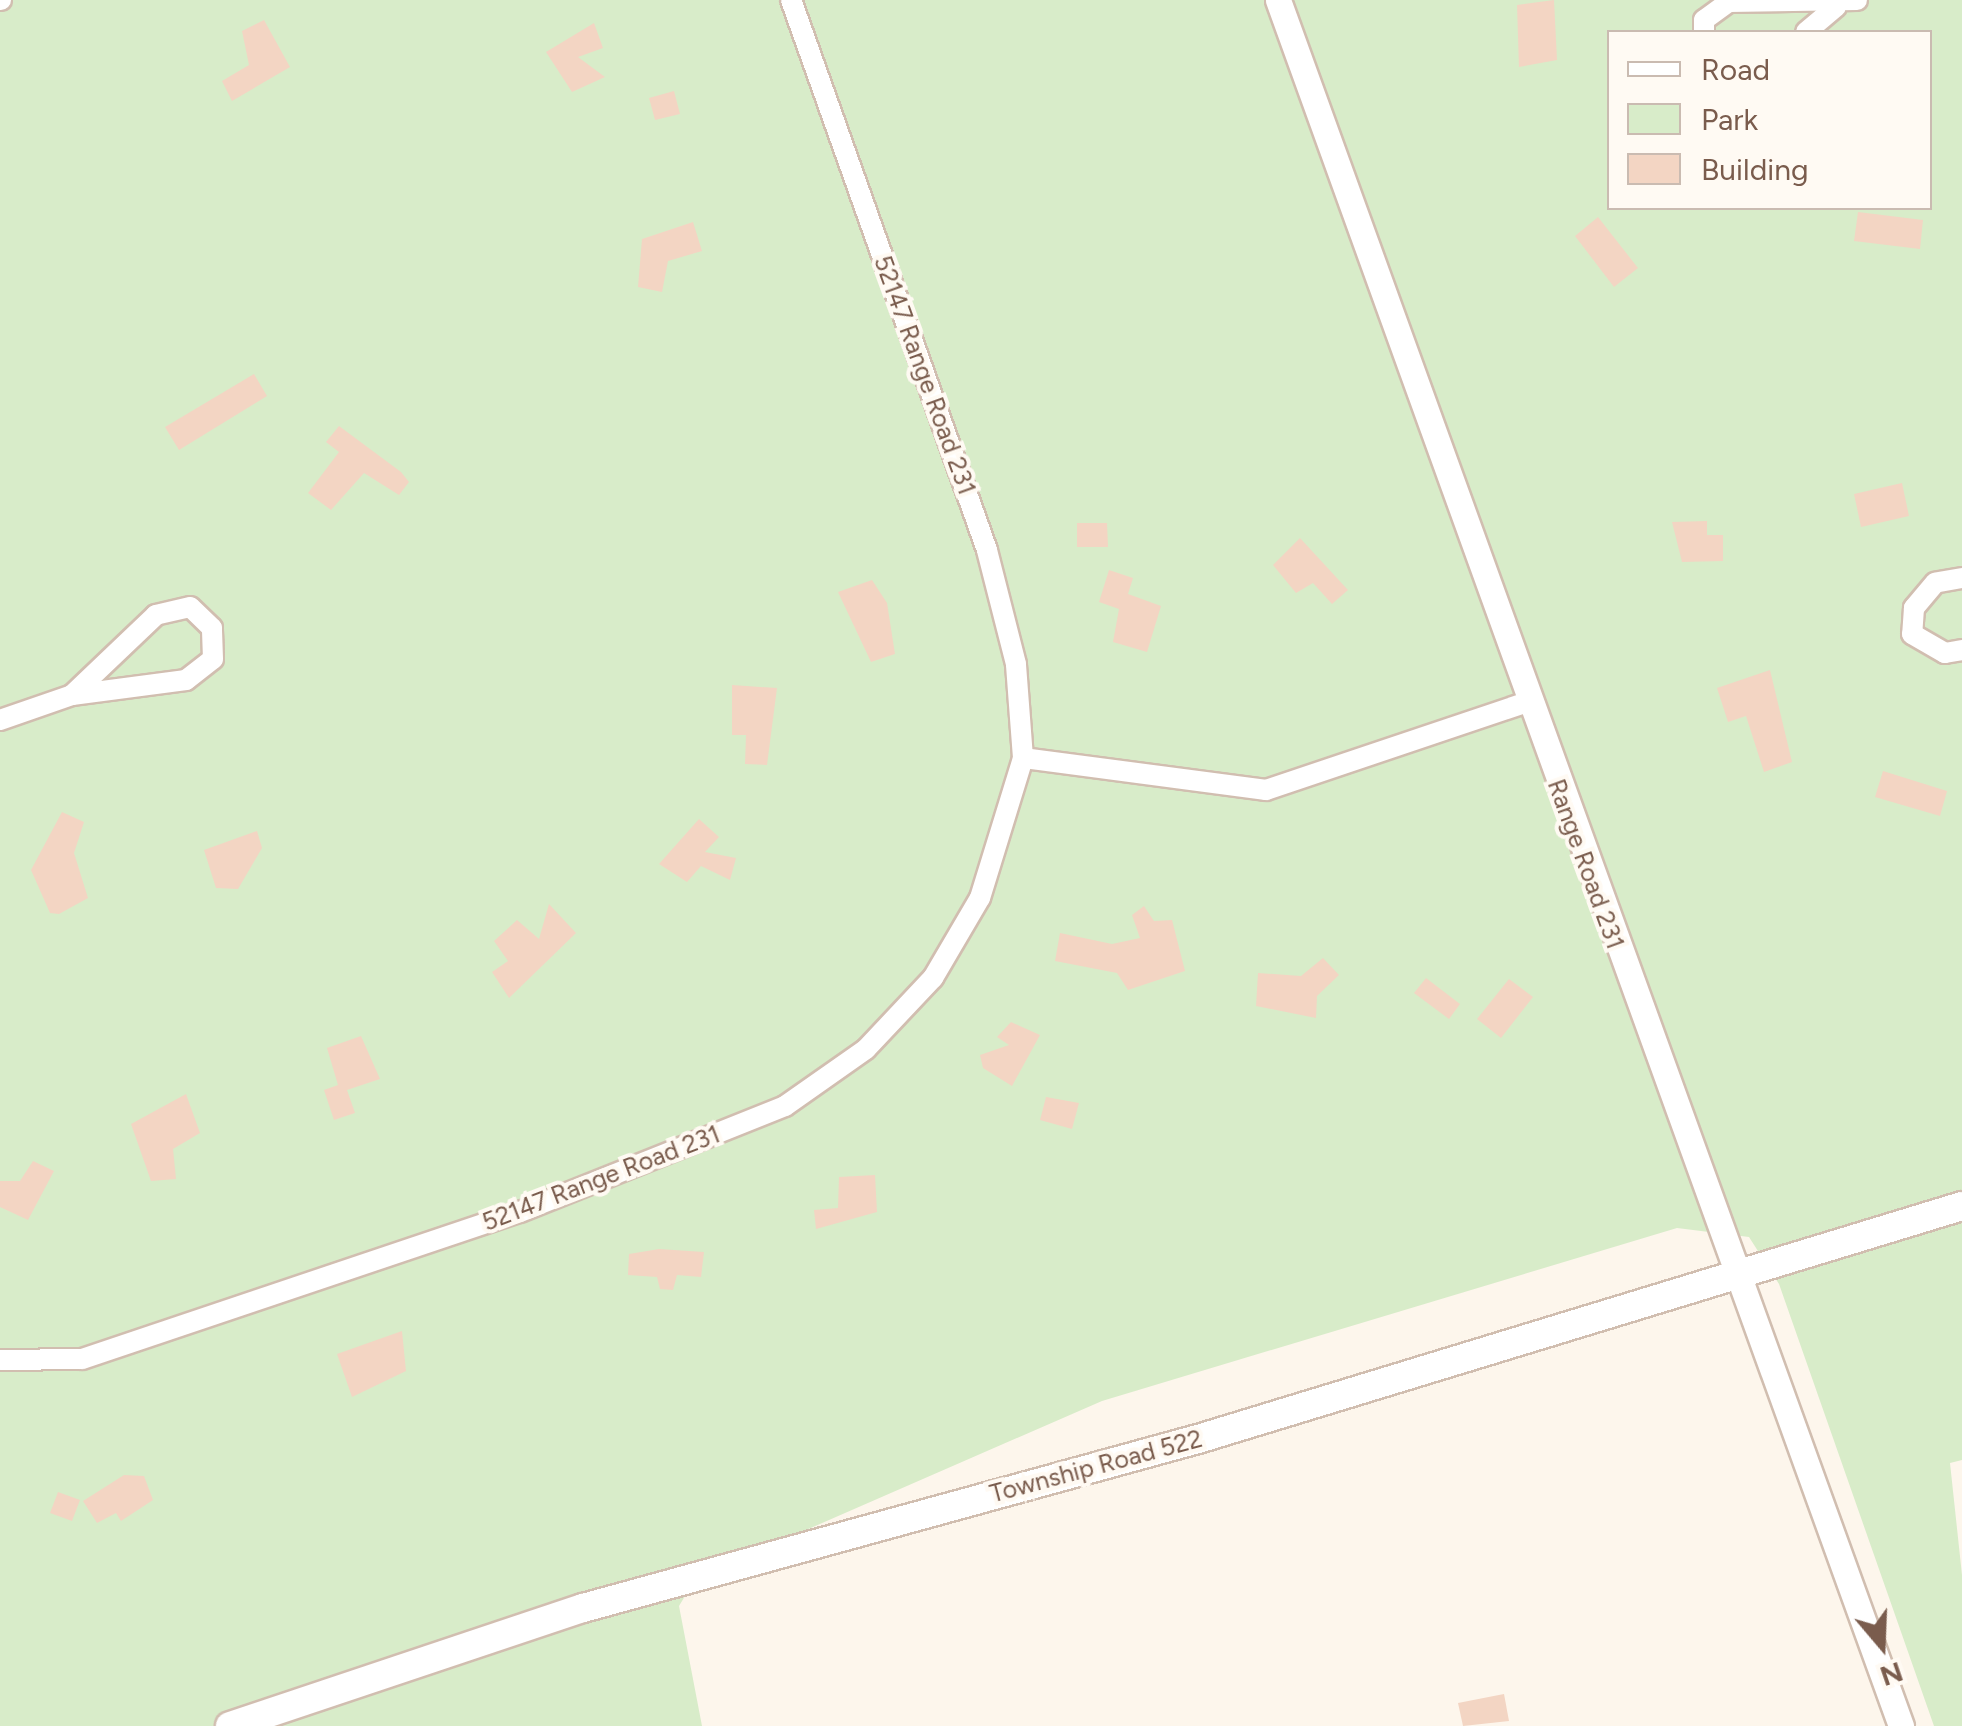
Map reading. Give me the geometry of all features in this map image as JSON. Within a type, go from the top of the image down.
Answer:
[{"type":"main road","name":"Township Road 522","points":[[230,1726],[583,1608],[1735,1278],[1962,1206]]},
{"type":"street","name":"52147 Range Road 231","points":[[0,1360],[82,1359],[520,1212],[785,1106],[866,1049],[933,978],[980,898],[1024,758],[1016,664],[987,550],[791,0]]},
{"type":"street","name":"Range Road 231","points":[[1278,0],[1735,1278],[1900,1726]]},
{"type":"street","points":[[1704,30],[1704,20],[1729,2],[1836,7],[1857,0]]},
{"type":"street","points":[[1808,30],[1836,7]]},
{"type":"street","points":[[1962,578],[1936,583],[1914,608],[1912,634],[1945,653],[1962,650]]},
{"type":"street","points":[[0,720],[72,695],[186,680],[212,659],[212,628],[190,608],[156,614],[72,695]]},
{"type":"street","points":[[1024,758],[1266,790],[1528,702]]},
{"type":"green space","points":[[0,0],[1962,0],[1962,1460],[1950,1463],[1962,1575],[1962,1726],[1934,1726],[1779,1284],[1749,1237],[1677,1228],[1102,1401],[696,1578],[679,1606],[702,1726],[0,1726]]},
{"type":"building","points":[[1554,0],[1557,60],[1519,67],[1517,5]]},
{"type":"building","points":[[264,20],[290,67],[232,101],[222,81],[249,65],[242,31]]},
{"type":"building","points":[[594,23],[603,48],[578,57],[605,77],[572,92],[546,52]]},
{"type":"building","points":[[674,91],[680,114],[655,120],[649,98]]},
{"type":"building","points":[[1858,212],[1923,220],[1920,249],[1854,241]]},
{"type":"building","points":[[1598,217],[1638,268],[1614,287],[1575,236]]},
{"type":"building","points":[[693,222],[702,251],[668,261],[662,292],[638,287],[642,239]]},
{"type":"building","points":[[254,374],[267,396],[179,450],[165,427]]},
{"type":"building","points":[[339,426],[401,472],[409,482],[399,495],[364,473],[331,510],[308,493],[339,452],[326,442]]},
{"type":"building","points":[[1902,483],[1909,516],[1861,527],[1854,494]]},
{"type":"building","points":[[1707,521],[1707,535],[1723,535],[1723,561],[1682,562],[1672,522]]},
{"type":"building","points":[[1077,523],[1107,523],[1108,547],[1077,547]]},
{"type":"building","points":[[1300,538],[1348,590],[1332,604],[1313,583],[1296,593],[1273,565]]},
{"type":"building","points":[[1109,570],[1133,578],[1128,594],[1161,606],[1147,652],[1113,642],[1119,609],[1099,602]]},
{"type":"building","points":[[872,580],[887,603],[895,654],[871,662],[838,592]]},
{"type":"building","points":[[1770,670],[1792,762],[1764,772],[1746,716],[1728,722],[1717,688]]},
{"type":"building","points":[[732,685],[777,688],[767,765],[745,764],[746,735],[732,735]]},
{"type":"building","points":[[1883,771],[1947,791],[1940,816],[1875,797]]},
{"type":"building","points":[[62,812],[84,822],[74,853],[88,898],[59,914],[50,913],[31,870]]},
{"type":"building","points":[[699,819],[719,837],[705,852],[736,858],[730,880],[701,866],[687,882],[659,864]]},
{"type":"building","points":[[257,831],[262,848],[238,889],[216,888],[204,850]]},
{"type":"building","points":[[549,904],[576,933],[509,998],[492,972],[508,961],[494,941],[517,920],[539,939]]},
{"type":"building","points":[[1144,906],[1154,921],[1172,920],[1185,971],[1128,990],[1117,973],[1055,961],[1060,933],[1112,944],[1140,938],[1132,915]]},
{"type":"building","points":[[1323,958],[1339,975],[1317,996],[1316,1018],[1256,1006],[1258,973],[1301,976]]},
{"type":"building","points":[[1426,978],[1460,1004],[1449,1019],[1414,993]]},
{"type":"building","points":[[1509,979],[1533,997],[1501,1038],[1477,1019]]},
{"type":"building","points":[[1011,1022],[1040,1035],[1012,1086],[983,1068],[980,1055],[1009,1045],[997,1037]]},
{"type":"building","points":[[361,1036],[380,1079],[347,1090],[355,1113],[334,1120],[324,1090],[338,1085],[327,1048]]},
{"type":"building","points":[[186,1094],[200,1133],[173,1149],[176,1179],[151,1181],[131,1124]]},
{"type":"building","points":[[1046,1097],[1079,1103],[1072,1129],[1040,1120]]},
{"type":"building","points":[[33,1161],[54,1171],[28,1220],[0,1207],[0,1181],[20,1181]]},
{"type":"building","points":[[875,1175],[877,1212],[816,1229],[814,1210],[838,1208],[839,1177]]},
{"type":"building","points":[[659,1249],[704,1252],[701,1277],[677,1275],[673,1290],[660,1289],[657,1277],[628,1275],[629,1254]]},
{"type":"building","points":[[402,1331],[406,1371],[352,1397],[337,1354]]},
{"type":"building","points":[[124,1475],[144,1476],[153,1500],[121,1521],[116,1513],[97,1523],[83,1501]]},
{"type":"building","points":[[58,1492],[80,1500],[72,1521],[50,1513]]},
{"type":"building","points":[[1504,1694],[1509,1721],[1463,1726],[1458,1703]]}]
